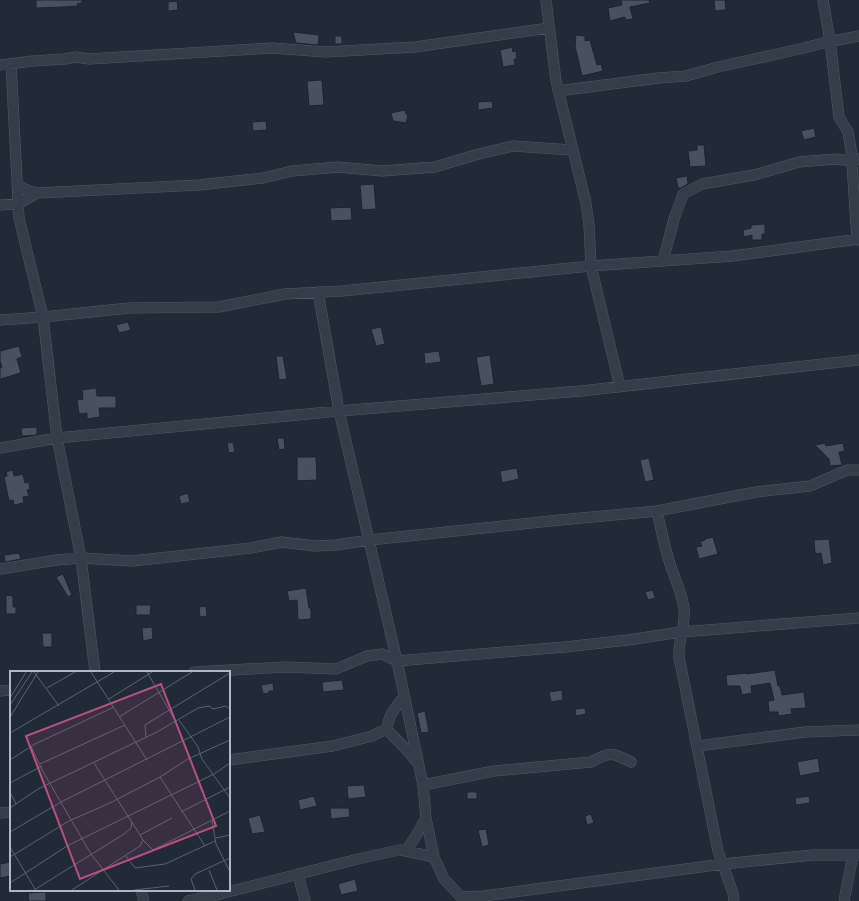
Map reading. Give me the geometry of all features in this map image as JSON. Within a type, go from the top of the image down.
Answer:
[{"type":"street","points":[[546,0],[558,91],[590,225],[591,266],[620,387]]},
{"type":"street","points":[[0,320],[130,308],[219,307],[285,294],[591,266],[733,256],[858,240],[856,160],[851,149],[848,132],[838,117],[830,41],[823,0]]},
{"type":"street","points":[[0,65],[76,57],[97,58],[267,48],[326,52],[415,47],[549,28]]},
{"type":"street","points":[[558,91],[658,78],[686,76],[830,41],[859,36]]},
{"type":"street","points":[[11,64],[19,218],[43,317],[57,438],[81,558],[95,671]]},
{"type":"street","points":[[17,184],[29,191],[37,193],[199,184],[263,178],[292,171],[338,167],[382,170],[435,167],[474,155],[513,146],[572,150]]},
{"type":"street","points":[[663,261],[674,219],[683,194],[702,184],[754,175],[799,162],[856,160]]},
{"type":"street","points":[[0,205],[18,204],[37,193]]},
{"type":"street","points":[[318,292],[339,411],[370,540],[419,764],[423,784],[426,818],[434,857],[444,879],[461,896],[484,896],[723,864],[813,855],[856,855],[844,901]]},
{"type":"street","points":[[0,448],[57,438],[339,411],[620,387],[859,360]]},
{"type":"street","points":[[0,569],[57,560],[81,558],[132,561],[251,548],[282,542],[316,546],[335,545],[370,540],[657,511],[756,492],[810,486],[847,470],[859,470]]},
{"type":"street","points":[[657,511],[667,553],[684,608],[684,625],[681,632],[680,657],[718,851],[733,893],[734,901]]},
{"type":"street","points":[[212,671],[286,667],[336,669],[367,656],[382,654],[397,661],[573,646],[681,632],[859,618]]},
{"type":"street","points":[[0,691],[10,690]]},
{"type":"street","points":[[230,760],[333,746],[372,736],[386,729],[391,714],[404,696]]},
{"type":"street","points":[[386,729],[408,750],[419,764]]},
{"type":"street","points":[[698,746],[805,732],[859,730]]},
{"type":"street","points":[[423,784],[494,771],[591,762],[603,755],[615,754],[631,762]]},
{"type":"street","points":[[0,813],[10,812]]},
{"type":"street","points":[[188,901],[408,848],[413,842],[426,818]]},
{"type":"street","points":[[399,850],[434,857]]},
{"type":"street","points":[[298,874],[305,901]]},
{"type":"street","points":[[141,891],[144,901]]},
{"type":"building","points":[[36,0],[82,0],[82,3],[77,4],[78,6],[36,8]]},
{"type":"building","points":[[621,0],[649,0],[650,3],[630,7],[633,19],[625,20],[625,17],[610,21],[608,8],[622,5]]},
{"type":"building","points":[[714,0],[725,0],[726,10],[715,11]]},
{"type":"building","points":[[177,1],[178,10],[168,11],[168,2]]},
{"type":"building","points":[[293,32],[319,35],[318,45],[296,43]]},
{"type":"building","points":[[576,35],[585,36],[585,41],[590,40],[597,65],[601,64],[603,71],[582,76],[575,46]]},
{"type":"building","points":[[335,36],[342,36],[342,44],[335,44]]},
{"type":"building","points":[[512,47],[513,52],[516,51],[517,59],[514,59],[515,65],[503,67],[500,50]]},
{"type":"building","points":[[322,80],[324,105],[309,106],[307,81]]},
{"type":"building","points":[[492,101],[493,108],[478,110],[478,102]]},
{"type":"building","points":[[405,110],[406,114],[408,115],[406,123],[393,121],[391,113]]},
{"type":"building","points":[[266,121],[267,130],[253,131],[252,122]]},
{"type":"building","points":[[814,128],[816,137],[804,140],[801,131]]},
{"type":"building","points":[[697,145],[704,145],[706,166],[690,167],[688,151],[697,150]]},
{"type":"building","points":[[687,176],[688,184],[678,188],[676,178]]},
{"type":"building","points":[[374,184],[376,209],[362,210],[360,185]]},
{"type":"building","points":[[351,207],[352,220],[331,221],[330,208]]},
{"type":"building","points":[[765,224],[765,234],[762,234],[762,240],[752,240],[752,235],[744,237],[743,230],[751,228],[751,225]]},
{"type":"building","points":[[128,322],[131,330],[119,333],[116,325]]},
{"type":"building","points":[[381,327],[385,344],[376,346],[371,329]]},
{"type":"building","points":[[19,346],[22,357],[17,359],[21,373],[0,379],[0,368],[2,367],[0,361],[0,351]]},
{"type":"building","points":[[439,351],[441,362],[425,364],[424,353]]},
{"type":"building","points":[[490,355],[494,384],[481,386],[476,357]]},
{"type":"building","points":[[276,356],[283,356],[287,379],[279,380]]},
{"type":"building","points":[[96,388],[97,396],[116,396],[116,408],[99,408],[100,417],[87,419],[87,413],[79,414],[77,400],[83,399],[82,390]]},
{"type":"building","points":[[37,427],[37,435],[22,436],[21,428]]},
{"type":"building","points":[[277,438],[284,438],[285,449],[279,450]]},
{"type":"building","points":[[233,442],[235,452],[229,453],[227,443]]},
{"type":"building","points":[[825,443],[826,446],[843,443],[845,451],[839,452],[842,465],[830,466],[829,459],[815,445]]},
{"type":"building","points":[[297,457],[316,457],[317,480],[297,481]]},
{"type":"building","points":[[649,458],[654,480],[645,482],[640,460]]},
{"type":"building","points":[[517,468],[519,479],[502,483],[500,471]]},
{"type":"building","points":[[13,470],[14,476],[23,474],[25,483],[29,482],[30,489],[27,490],[29,496],[23,497],[24,503],[14,505],[13,500],[9,501],[4,477],[7,476],[6,472]]},
{"type":"building","points":[[188,493],[190,502],[181,504],[179,496]]},
{"type":"building","points":[[713,537],[718,554],[699,559],[696,547],[702,546],[700,542],[705,539]]},
{"type":"building","points":[[829,539],[832,563],[823,565],[821,553],[815,554],[814,540]]},
{"type":"building","points":[[19,553],[21,559],[5,562],[4,555]]},
{"type":"building","points":[[63,574],[72,595],[68,597],[56,577]]},
{"type":"building","points":[[306,588],[309,608],[311,608],[311,619],[298,620],[297,600],[289,601],[287,591]]},
{"type":"building","points":[[653,590],[655,598],[648,600],[645,592]]},
{"type":"building","points":[[6,595],[13,596],[13,607],[16,607],[16,614],[6,614]]},
{"type":"building","points":[[136,605],[151,605],[150,615],[136,615]]},
{"type":"building","points":[[206,606],[207,616],[200,617],[199,607]]},
{"type":"building","points":[[152,627],[153,639],[143,641],[142,628]]},
{"type":"building","points":[[42,633],[52,633],[52,647],[43,647]]},
{"type":"building","points":[[775,670],[778,686],[780,686],[782,695],[804,692],[806,708],[791,709],[792,714],[778,716],[778,712],[769,712],[768,701],[774,700],[770,683],[751,686],[752,693],[742,695],[740,686],[727,686],[726,675]]},
{"type":"building","points":[[342,680],[344,690],[323,692],[322,682]]},
{"type":"building","points":[[273,683],[274,691],[269,691],[269,693],[263,694],[261,685]]},
{"type":"building","points":[[562,690],[563,700],[551,702],[549,692]]},
{"type":"building","points":[[585,708],[586,714],[576,716],[575,709]]},
{"type":"building","points":[[425,711],[429,732],[421,733],[417,713]]},
{"type":"building","points":[[818,758],[820,772],[800,776],[797,762]]},
{"type":"building","points":[[364,785],[366,797],[348,799],[347,786]]},
{"type":"building","points":[[467,792],[477,792],[477,799],[467,799]]},
{"type":"building","points":[[314,796],[317,806],[300,810],[298,800]]},
{"type":"building","points":[[809,796],[810,803],[796,805],[795,798]]},
{"type":"building","points":[[330,808],[349,808],[350,817],[331,819]]},
{"type":"building","points":[[591,814],[594,823],[587,825],[585,816]]},
{"type":"building","points":[[260,815],[265,832],[252,834],[248,818]]},
{"type":"building","points":[[486,829],[489,845],[482,847],[478,830]]},
{"type":"building","points":[[10,862],[10,876],[0,878],[0,864]]},
{"type":"building","points":[[355,879],[358,891],[341,895],[338,884]]},
{"type":"building","points":[[46,892],[46,901],[29,901],[28,893]]}]
